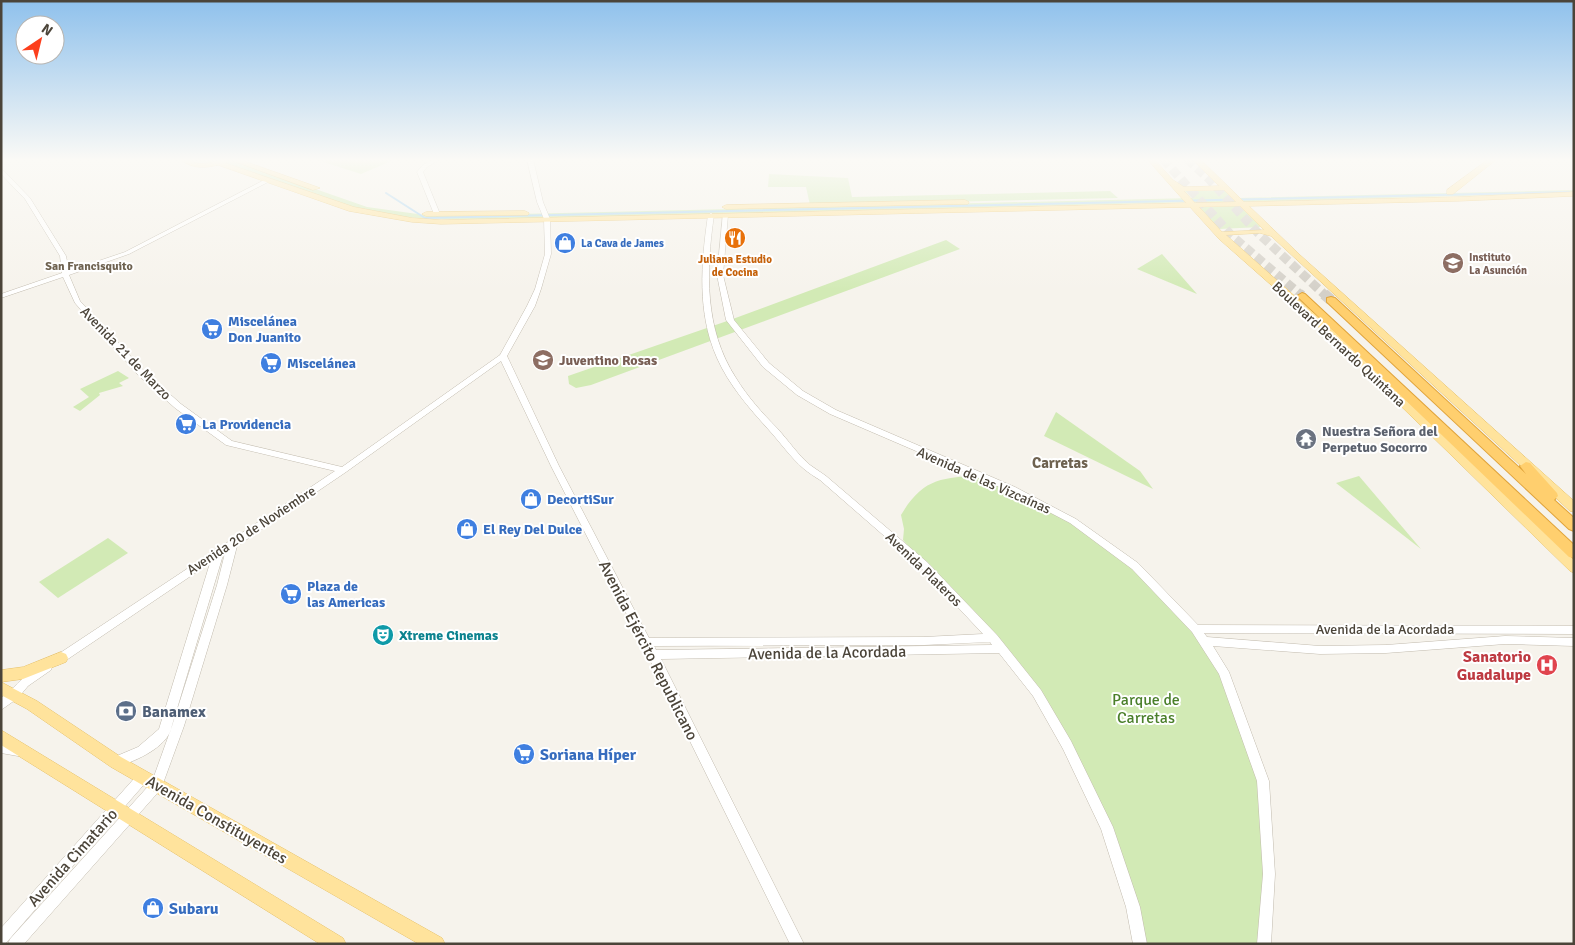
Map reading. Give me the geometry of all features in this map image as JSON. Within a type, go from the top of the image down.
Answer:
[{"type":"highway","name":"Boulevard Bernardo Quintana","points":[[1302,296],[1574,553]]},
{"type":"highway","name":"Boulevard Bernardo Quintana","points":[[1331,300],[1574,526]]},
{"type":"highway","points":[[1345,346],[1370,364],[1466,455],[1481,465]]},
{"type":"highway","points":[[1526,466],[1574,520]]},
{"type":"main road","points":[[335,203],[352,209],[412,220],[543,215],[994,205],[1089,206],[1278,203]]},
{"type":"main road","points":[[357,203],[439,218]]},
{"type":"main road","points":[[543,215],[711,216],[1023,203]]},
{"type":"main road","points":[[1089,206],[1092,203]]},
{"type":"main road","name":"Boulevard Bernardo Quintana","points":[[1190,204],[1222,237],[1345,346],[1574,568]]},
{"type":"main road","points":[[1243,204],[1273,235],[1574,508]]},
{"type":"main road","points":[[1222,237],[1222,234],[1226,233],[1247,231],[1266,232],[1273,235]]},
{"type":"main road","points":[[1,676],[36,668],[61,658]]},
{"type":"main road","name":"Avenida Constituyentes","points":[[1,688],[116,762],[436,944]]},
{"type":"main road","points":[[1,737],[336,944]]},
{"type":"street","name":"Avenida 21 de Marzo","points":[[30,203],[64,256],[66,275],[77,302],[142,374],[178,406],[224,441],[236,446],[343,470]]},
{"type":"street","points":[[1,296],[127,253],[223,203]]},
{"type":"street","points":[[433,203],[439,218]]},
{"type":"street","points":[[503,356],[538,289],[548,254],[540,203]]},
{"type":"street","name":"Avenida de las Vizcaínas","points":[[725,215],[720,275],[730,320],[766,365],[800,393],[833,412],[1012,489],[1073,521],[1105,542],[1135,566],[1196,629],[1224,672],[1263,781],[1269,874],[1264,944]]},
{"type":"street","name":"Avenida Plateros","points":[[711,216],[705,248],[705,285],[710,327],[718,351],[732,378],[752,405],[807,467],[823,478],[924,566],[993,638],[1037,693],[1067,745],[1107,826],[1133,907],[1140,944]]},
{"type":"street","name":"Avenida 20 de Noviembre","points":[[1,705],[14,696],[24,682],[343,470],[503,356]]},
{"type":"street","name":"Avenida Ejército Republicano","points":[[503,356],[555,466],[653,654],[797,944]]},
{"type":"street","points":[[150,781],[177,730],[234,542]]},
{"type":"street","points":[[116,762],[141,752],[164,732],[219,551]]},
{"type":"street","name":"Avenida de la Acordada","points":[[1196,629],[1574,630]]},
{"type":"street","name":"Avenida de la Acordada","points":[[646,642],[924,641],[993,638]]},
{"type":"street","name":"Avenida de la Acordada","points":[[1204,641],[1320,650],[1386,649],[1505,640],[1574,642]]},
{"type":"street","name":"Avenida de la Acordada","points":[[653,654],[1001,649]]},
{"type":"street","points":[[1,748],[28,752]]},
{"type":"street","name":"Avenida Cimatario","points":[[14,944],[150,781]]},
{"type":"street","name":"Avenida Cimatario","points":[[1,938],[122,813]]},
{"type":"green space","points":[[337,203],[356,203],[367,207],[432,216],[977,203],[1151,203],[513,219],[411,217],[370,212]]},
{"type":"green space","points":[[810,203],[894,203],[810,205]]},
{"type":"green space","points":[[1196,203],[1245,203],[1261,227],[1219,229]]},
{"type":"green space","points":[[946,240],[960,249],[591,385],[576,388],[569,384],[568,376],[730,320]]},
{"type":"green space","points":[[1162,254],[1197,294],[1137,269]]},
{"type":"green space","points":[[118,371],[129,378],[119,383],[123,386],[99,393],[100,395],[80,411],[73,407],[89,397],[80,389]]},
{"type":"green space","points":[[1056,412],[1140,471],[1153,489],[1044,436]]},
{"type":"green space","name":"Parque de Carretas","points":[[982,475],[1073,521],[1135,566],[1196,629],[1224,672],[1263,781],[1264,944],[1140,944],[1107,827],[1037,693],[903,540],[904,529],[901,515],[909,503],[925,487],[944,479]]},
{"type":"green space","points":[[1359,476],[1421,549],[1336,483]]},
{"type":"green space","points":[[108,538],[128,553],[58,598],[39,582]]},
{"type":"waterway","points":[[402,203],[425,218],[1081,203]]},
{"type":"tunnel","points":[[1203,203],[1232,236],[1301,295]]},
{"type":"tunnel","points":[[1231,203],[1258,233],[1325,295]]},
{"type":"tunnel","points":[[1324,294],[1331,300]]},
{"type":"place","name":"Juliana Estudio de Cocina","points":[[735,238]]},
{"type":"place","name":"La Cava de James","points":[[565,243]]},
{"type":"place","name":"Instituto La Asunción","points":[[1453,263]]},
{"type":"place","name":"Miscelánea Don Juanito","points":[[212,329]]},
{"type":"place","name":"Juventino Rosas","points":[[543,360]]},
{"type":"place","name":"Miscelánea","points":[[271,363]]},
{"type":"place","name":"La Providencia","points":[[186,424]]},
{"type":"place","name":"Nuestra Señora del Perpetuo Socorro","points":[[1306,439]]},
{"type":"place","name":"DecortiSur","points":[[531,499]]},
{"type":"place","name":"El Rey Del Dulce","points":[[467,529]]},
{"type":"place","name":"Plaza de las Americas","points":[[291,594]]},
{"type":"place","name":"Xtreme Cinemas","points":[[383,635]]},
{"type":"place","name":"Sanatorio Guadalupe","points":[[1547,665]]},
{"type":"place","name":"Banamex","points":[[126,711]]},
{"type":"place","name":"Soriana Híper","points":[[524,754]]},
{"type":"place","name":"Subaru","points":[[153,908]]},
{"type":"district","name":"San Francisquito","points":[[89,266]]},
{"type":"district","name":"Carretas","points":[[1060,463]]}]
